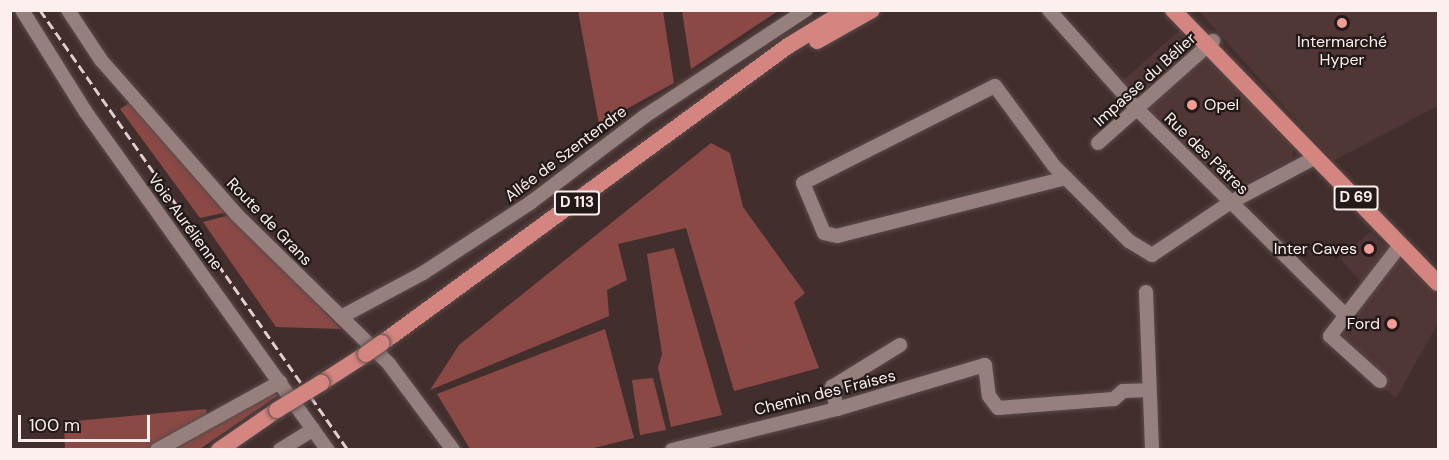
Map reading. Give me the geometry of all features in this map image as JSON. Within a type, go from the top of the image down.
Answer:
[{"type":"main road","points":[[788,46],[793,35],[828,10]]},
{"type":"main road","name":"D 113","points":[[219,450],[382,343],[788,46],[847,10]]},
{"type":"main road","points":[[735,87],[872,10]]},
{"type":"main road","name":"D 69","points":[[1184,16],[1272,114],[1438,283]]},
{"type":"street","name":"Voie Aurélienne","points":[[22,10],[84,111],[328,450]]},
{"type":"street","name":"Route de Grans","points":[[68,10],[101,60],[237,215],[396,373],[453,450]]},
{"type":"street","name":"Allée de Szentendre","points":[[341,317],[501,222],[645,116],[806,10]]},
{"type":"street","name":"Rue des Pâtres","points":[[1049,10],[1137,109],[1346,316]]},
{"type":"street","name":"Impasse du Bélier","points":[[1098,143],[1209,44]]},
{"type":"street","points":[[1066,178],[1047,185],[837,236],[824,233],[803,183],[995,86],[1054,166],[1066,178],[1129,241],[1152,255],[1231,202],[1316,157]]},
{"type":"street","points":[[1047,185],[1054,166]]},
{"type":"street","points":[[1380,381],[1330,336],[1401,244]]},
{"type":"street","points":[[1146,292],[1152,450]]},
{"type":"street","points":[[837,409],[832,387],[900,345]]},
{"type":"street","name":"Chemin des Fraises","points":[[672,450],[837,409],[985,365],[989,396],[998,408],[1114,399],[1123,391],[1148,390]]},
{"type":"street","points":[[157,450],[280,382]]},
{"type":"street","points":[[280,450],[313,429]]},
{"type":"shaded area","points":[[682,10],[778,11],[691,69]]},
{"type":"shaded area","points":[[578,11],[663,11],[674,83],[599,124]]},
{"type":"shaded area","points":[[1199,11],[1438,11],[1438,106],[1333,161]]},
{"type":"shaded area","points":[[1181,29],[1295,149],[1292,159],[1237,190],[1223,186],[1122,81]]},
{"type":"shaded area","points":[[131,102],[228,212],[200,218],[120,109]]},
{"type":"shaded area","points":[[711,143],[730,153],[743,207],[805,293],[794,302],[819,368],[734,391],[686,228],[618,244],[627,280],[607,290],[609,316],[430,390],[459,345]]},
{"type":"shaded area","points":[[230,215],[341,329],[276,327],[203,222]]},
{"type":"shaded area","points":[[1370,232],[1438,294],[1438,323],[1396,398],[1322,342],[1362,283],[1340,259]]},
{"type":"shaded area","points":[[674,248],[722,415],[671,427],[658,368],[662,354],[647,254]]},
{"type":"shaded area","points":[[605,329],[634,438],[590,449],[470,449],[437,394]]},
{"type":"shaded area","points":[[653,378],[666,430],[640,435],[632,380]]},
{"type":"shaded area","points":[[271,394],[280,394],[200,449],[165,450]]},
{"type":"shaded area","points":[[206,409],[207,414],[147,450],[65,449],[64,422]]},
{"type":"railway","points":[[40,10],[348,450]]},
{"type":"place","name":"Intermarché Hyper","points":[[1342,23]]},
{"type":"place","name":"Opel","points":[[1192,105]]},
{"type":"place","name":"Inter Caves","points":[[1369,249]]},
{"type":"place","name":"Ford","points":[[1392,324]]}]
